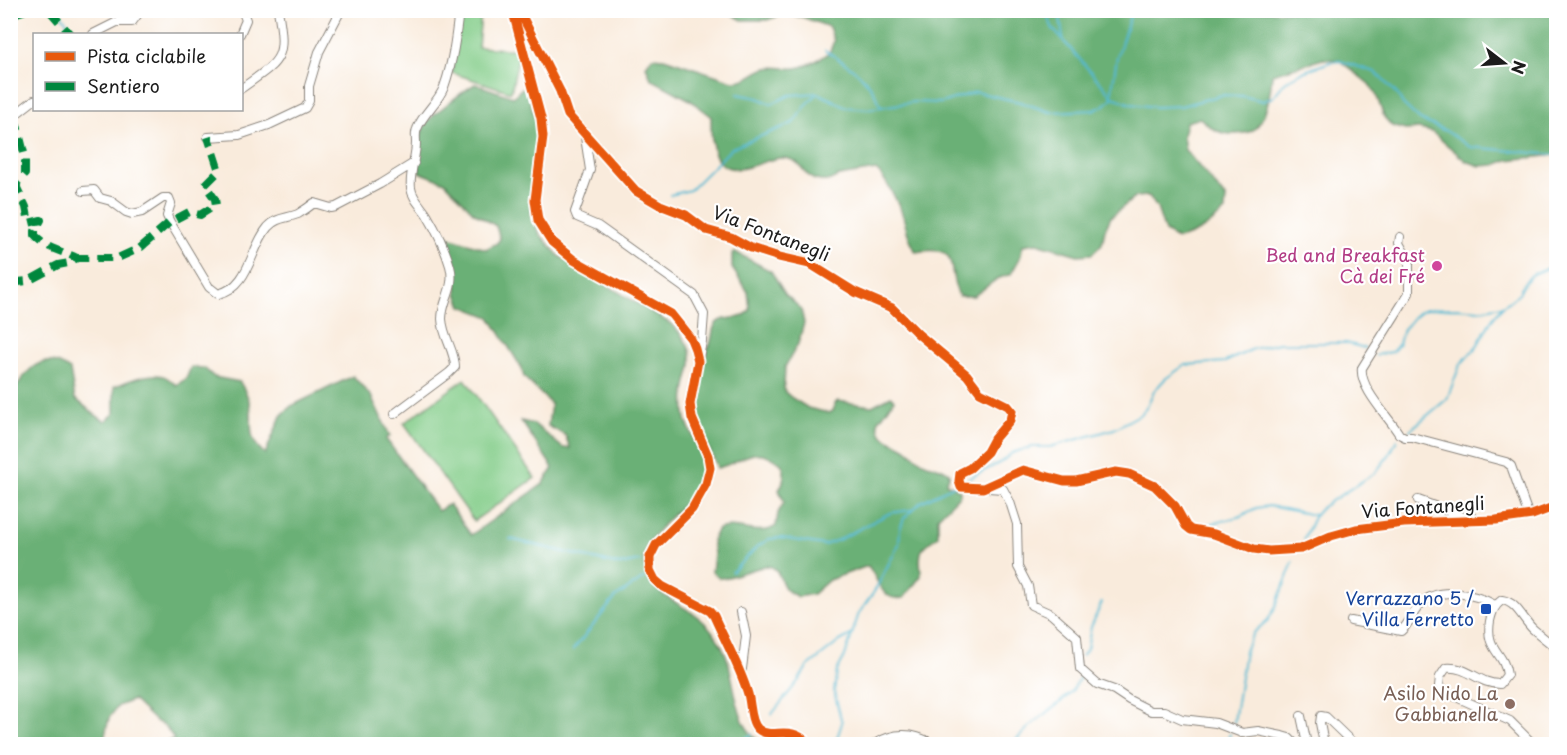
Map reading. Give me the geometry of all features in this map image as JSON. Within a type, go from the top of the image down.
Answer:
[{"type":"street","points":[[95,33],[117,22],[132,22],[141,10]]},
{"type":"street","points":[[240,33],[246,20],[242,10]]},
{"type":"street","points":[[243,87],[266,71],[279,56],[283,40],[278,10]]},
{"type":"street","points":[[208,137],[239,135],[269,125],[305,108],[309,101],[309,86],[319,52],[341,10]]},
{"type":"street","points":[[394,414],[455,367],[455,359],[448,346],[442,321],[451,288],[452,274],[432,225],[411,190],[417,129],[434,106],[448,74],[459,10]]},
{"type":"street","points":[[511,10],[517,24],[542,117],[543,137],[536,200],[538,220],[552,242],[574,260],[671,314],[691,339],[698,361]]},
{"type":"street","name":"Via Fontanegli","points":[[519,10],[560,91],[568,115],[636,191],[686,215],[711,232],[731,237],[752,248],[779,257],[810,264],[855,292],[892,308],[918,334],[961,370],[980,392],[1008,406],[1012,411],[1010,420],[994,439],[987,452],[958,476],[962,487],[983,488],[1023,470],[1064,481],[1076,481],[1116,472],[1129,474],[1155,486],[1175,506],[1186,526],[1191,530],[1214,534],[1254,549],[1269,551],[1301,549],[1331,536],[1356,529],[1404,523],[1478,522],[1532,515],[1557,506]]},
{"type":"street","points":[[11,116],[33,101]]},
{"type":"street","points":[[585,135],[590,170],[575,212],[577,217],[598,226],[694,296],[704,314],[702,342],[690,404],[692,418],[708,456],[710,468],[706,484],[692,510],[656,545],[650,557],[650,570],[655,580],[662,586],[710,611],[748,693],[755,726],[761,732],[770,734],[799,735],[809,744]]},
{"type":"street","points":[[83,191],[94,190],[100,198],[111,201],[132,214],[142,212],[163,198],[170,198],[171,203],[167,216],[170,222],[210,287],[218,294],[236,284],[252,262],[268,227],[278,218],[297,214],[314,203],[331,208],[336,207],[414,163]]},
{"type":"street","points":[[1400,237],[1399,243],[1409,261],[1409,292],[1362,368],[1361,374],[1370,393],[1399,434],[1506,462],[1511,466],[1527,511],[1532,515]]},
{"type":"street","points":[[983,488],[1000,488],[1005,491],[1017,525],[1018,567],[1028,586],[1031,605],[1051,614],[1077,637],[1080,669],[1085,675],[1097,684],[1114,690],[1152,711],[1164,711],[1182,719],[1216,723],[1242,732],[1258,730],[1289,738],[1295,744]]},
{"type":"street","points":[[1418,500],[1464,517],[1471,516],[1478,522]]},
{"type":"street","points":[[1352,621],[1401,631],[1420,604],[1435,595],[1450,593],[1486,600],[1495,605]]},
{"type":"street","points":[[1533,744],[1510,721],[1445,692],[1439,686],[1440,677],[1446,668],[1458,667],[1490,684],[1500,684],[1507,675],[1506,666],[1491,644],[1488,633],[1495,605],[1502,600],[1515,606],[1531,628],[1557,648]]},
{"type":"street","points":[[741,612],[746,636],[741,678]]},
{"type":"street","points":[[1324,744],[1320,723],[1322,716],[1326,717],[1354,744]]},
{"type":"street","points":[[1301,717],[1307,744]]},
{"type":"street","points":[[875,744],[895,735],[911,735],[932,744]]},
{"type":"green space","points":[[726,11],[1556,11],[1556,155],[1508,160],[1495,165],[1480,166],[1466,161],[1432,132],[1419,129],[1405,130],[1392,126],[1384,117],[1376,94],[1369,84],[1339,60],[1323,59],[1272,74],[1265,113],[1252,131],[1228,134],[1215,130],[1200,118],[1186,122],[1183,136],[1185,150],[1226,198],[1225,211],[1203,229],[1177,239],[1165,232],[1157,208],[1149,196],[1135,197],[1111,217],[1102,244],[1092,254],[1078,255],[1037,243],[1023,245],[1020,258],[1011,274],[997,279],[974,296],[959,296],[947,255],[931,250],[916,252],[909,239],[898,205],[887,184],[876,170],[823,181],[813,179],[794,161],[784,158],[772,159],[738,169],[728,168],[721,164],[713,148],[711,116],[690,100],[651,79],[646,66],[652,57],[664,58],[739,81],[767,68],[795,68],[808,64],[829,53],[834,41],[829,27],[802,17],[782,15],[767,20],[742,20]]},
{"type":"green space","points":[[460,12],[481,14],[478,47],[520,50],[511,92],[452,73]]},
{"type":"green space","points":[[475,84],[513,97],[522,88],[527,90],[537,124],[539,147],[531,215],[540,234],[559,256],[673,325],[689,347],[691,360],[685,390],[685,411],[704,471],[702,479],[688,500],[650,541],[645,552],[646,574],[657,590],[703,621],[718,640],[730,667],[741,716],[753,736],[763,744],[164,744],[174,739],[166,727],[154,720],[133,700],[118,706],[109,718],[103,744],[11,744],[11,395],[22,378],[35,366],[43,362],[51,362],[70,370],[75,399],[105,421],[114,414],[114,387],[151,375],[168,378],[176,385],[186,379],[191,367],[204,368],[214,377],[240,382],[250,404],[253,437],[265,454],[281,416],[291,406],[353,376],[371,396],[390,436],[386,439],[438,511],[449,504],[471,535],[543,484],[553,468],[521,421],[534,424],[563,448],[570,448],[565,435],[548,426],[551,404],[524,377],[521,367],[490,317],[462,306],[457,293],[457,272],[446,236],[486,249],[500,239],[496,226],[473,212],[445,182],[419,172],[420,142],[425,125],[440,110]]},
{"type":"green space","points":[[735,252],[771,271],[785,294],[801,309],[804,323],[798,344],[785,367],[785,392],[808,408],[829,413],[833,411],[838,401],[872,406],[891,396],[894,400],[878,422],[881,433],[923,462],[947,471],[950,474],[946,483],[960,490],[960,495],[938,517],[938,536],[923,549],[920,557],[921,576],[904,598],[890,597],[885,593],[868,566],[829,580],[813,594],[798,597],[786,589],[776,570],[770,567],[765,566],[725,578],[719,578],[712,572],[714,554],[712,540],[718,529],[732,527],[763,531],[770,529],[776,526],[778,513],[784,502],[779,490],[784,476],[780,463],[762,454],[755,454],[717,468],[697,419],[696,399],[706,351],[709,348],[714,327],[723,319],[743,316],[750,310],[748,292],[732,268],[732,254]]},
{"type":"green space","points":[[465,379],[535,478],[474,521],[404,423]]},
{"type":"waterway","points":[[58,10],[74,32]]},
{"type":"waterway","points":[[1045,10],[1053,29],[1113,97],[1131,104],[1156,107],[1181,106],[1222,95],[1243,96],[1263,101],[1273,97],[1285,82],[1300,73],[1330,62],[1340,61],[1375,72],[1420,120],[1446,131],[1470,147],[1556,155]]},
{"type":"waterway","points":[[1059,10],[1063,39]]},
{"type":"waterway","points":[[1111,96],[1117,57],[1132,10]]},
{"type":"waterway","points":[[825,50],[851,67],[865,80],[881,107]]},
{"type":"waterway","points":[[738,94],[758,98],[771,104],[790,95],[818,93],[846,107],[867,109],[914,102],[941,103],[976,92],[1020,102],[1050,112],[1095,110],[1105,105],[1113,97]]},
{"type":"waterway","points":[[670,195],[690,190],[732,148],[793,123],[818,93]]},
{"type":"waterway","points":[[1410,430],[1447,399],[1460,365],[1477,346],[1492,319],[1503,306],[1519,294],[1524,283],[1533,274],[1548,268],[1556,257]]},
{"type":"waterway","points":[[1376,355],[1392,352],[1399,344],[1403,329],[1419,312],[1426,309],[1479,310],[1502,306]]},
{"type":"waterway","points":[[962,482],[1001,462],[1012,453],[1031,447],[1050,447],[1114,429],[1141,414],[1154,391],[1165,379],[1185,365],[1225,362],[1253,349],[1279,343],[1346,343],[1365,348]]},
{"type":"waterway","points":[[1304,539],[1315,515],[1322,507],[1375,473],[1397,440]]},
{"type":"waterway","points":[[835,744],[842,723],[834,691],[837,671],[845,656],[859,613],[874,592],[899,544],[900,529],[904,518],[921,502],[957,484]]},
{"type":"waterway","points":[[1196,528],[1241,516],[1256,508],[1269,506],[1314,515]]},
{"type":"waterway","points":[[732,572],[757,547],[769,539],[781,538],[824,545],[890,513],[911,510]]},
{"type":"waterway","points":[[510,539],[619,565],[640,561]]},
{"type":"waterway","points":[[1234,722],[1245,651],[1253,633],[1268,620],[1276,606],[1293,562]]},
{"type":"waterway","points":[[573,650],[616,597],[644,578]]},
{"type":"waterway","points":[[1082,656],[1087,649],[1091,627],[1102,602]]},
{"type":"waterway","points":[[772,714],[807,667],[851,635]]},
{"type":"waterway","points":[[1012,744],[1067,696],[1080,677]]},
{"type":"waterway","points":[[738,744],[752,734]]},
{"type":"waterway","points":[[1226,744],[1230,734]]},
{"type":"marked path","points":[[10,15],[27,10]]},
{"type":"marked path","points":[[49,10],[69,33]]},
{"type":"marked path","points":[[12,117],[17,125],[25,157],[25,174],[17,183],[17,188],[26,207],[29,223],[41,220],[35,236],[49,247],[77,258]]},
{"type":"marked path","points":[[10,283],[28,281],[77,258],[118,258],[140,248],[170,222],[189,212],[200,215],[216,205],[215,199],[205,185],[219,171],[208,137]]},
{"type":"cycle path","points":[[519,10],[560,91],[568,115],[636,191],[660,205],[686,215],[706,230],[731,237],[751,248],[810,264],[855,292],[892,308],[918,334],[967,375],[980,392],[1008,406],[1012,411],[1010,420],[994,439],[987,452],[970,468],[960,473],[961,487],[983,488],[1023,470],[1064,481],[1076,481],[1116,472],[1129,474],[1155,486],[1175,506],[1186,526],[1191,530],[1214,534],[1254,549],[1269,551],[1301,549],[1331,536],[1356,529],[1404,523],[1496,520],[1532,515],[1556,506]]},
{"type":"cycle path","points":[[514,16],[541,118],[543,137],[535,200],[538,220],[552,242],[574,260],[671,314],[691,339],[698,361],[690,404],[692,418],[708,456],[710,468],[706,484],[692,509],[656,545],[650,557],[650,570],[655,580],[662,586],[710,611],[714,616],[741,674],[755,726],[764,732],[794,734],[809,744]]},
{"type":"place","name":"Bed and Breakfast Cà dei Fré","points":[[1437,266]]},
{"type":"place","name":"Verrazzano 5 / Villa Ferretto","points":[[1486,609]]},
{"type":"place","name":"Asilo Nido La Gabbianella","points":[[1510,704]]}]
